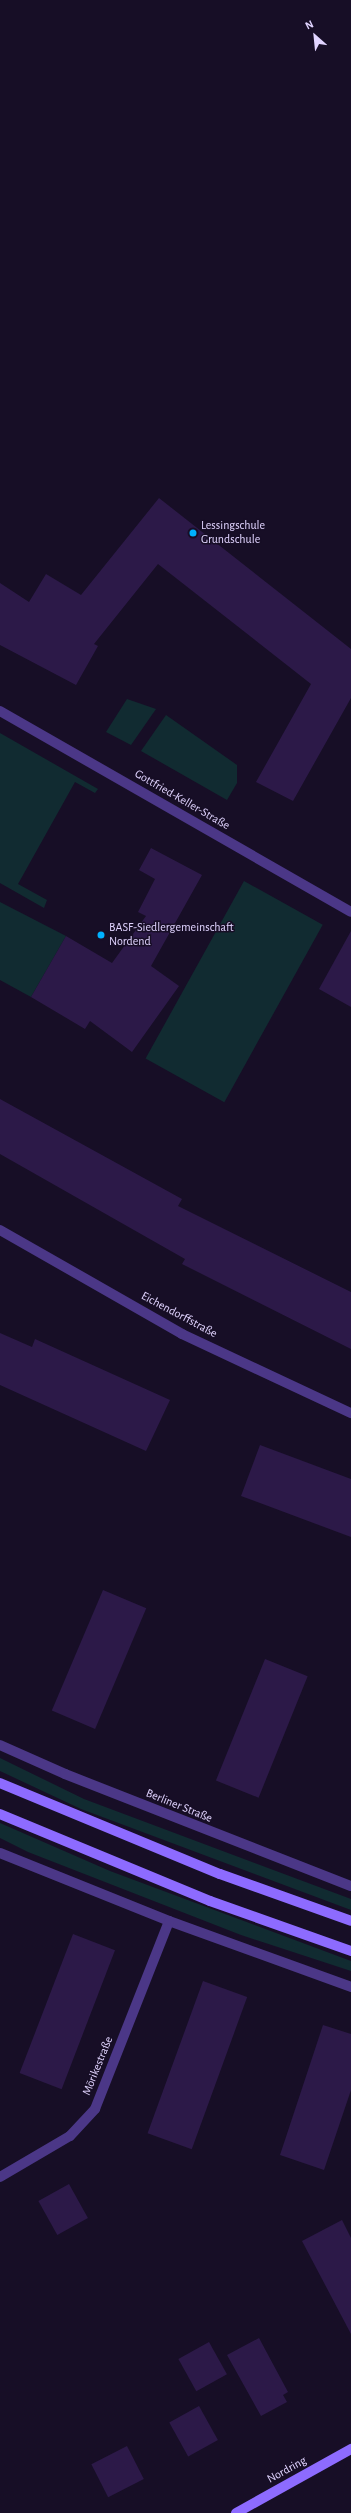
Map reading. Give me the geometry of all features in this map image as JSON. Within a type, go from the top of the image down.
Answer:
[{"type":"main road","points":[[0,1783],[220,1874],[351,1921]]},
{"type":"main road","points":[[0,1814],[210,1901],[351,1951]]},
{"type":"main road","name":"Nordring","points":[[236,2513],[351,2450]]},
{"type":"street","name":"Gottfried-Keller-Straße","points":[[0,711],[351,912]]},
{"type":"street","name":"Eichendorffstraße","points":[[0,1230],[182,1334],[351,1413]]},
{"type":"street","name":"Berliner Straße","points":[[0,1745],[65,1774],[351,1886]]},
{"type":"street","points":[[0,1853],[169,1922],[351,1987]]},
{"type":"street","name":"Mörikestraße","points":[[0,2177],[64,2140],[84,2123],[95,2108],[169,1922]]},
{"type":"green space","points":[[127,699],[156,709],[131,745],[106,732]]},
{"type":"green space","points":[[166,715],[237,765],[237,783],[227,800],[141,751]]},
{"type":"green space","points":[[0,733],[98,789],[95,793],[75,782],[18,884],[47,900],[44,908],[0,883]]},
{"type":"green space","points":[[244,881],[323,925],[224,1102],[146,1059]]},
{"type":"green space","points":[[0,902],[66,936],[31,997],[0,980]]},
{"type":"green space","points":[[0,1758],[84,1799],[351,1899],[351,1910],[81,1809],[0,1771]]},
{"type":"green space","points":[[0,1823],[110,1871],[351,1961],[351,1971],[241,1935],[28,1852],[0,1838]]},
{"type":"building","points":[[159,498],[351,649],[351,698],[293,801],[256,782],[311,684],[158,564],[94,644],[98,646],[76,685],[0,645],[0,583],[29,602],[46,574],[81,595]]},
{"type":"building","points":[[151,848],[202,875],[151,966],[179,986],[132,1052],[90,1021],[85,1029],[31,997],[66,936],[112,963],[146,916],[138,912],[155,879],[139,870]]},
{"type":"building","points":[[351,931],[351,1007],[319,989]]},
{"type":"building","points":[[0,1099],[182,1199],[178,1206],[351,1292],[351,1349],[182,1264],[185,1259],[0,1154]]},
{"type":"building","points":[[0,1333],[32,1347],[35,1339],[170,1400],[146,1451],[0,1385]]},
{"type":"building","points":[[260,1445],[351,1479],[351,1537],[241,1496]]},
{"type":"building","points":[[103,1590],[146,1608],[95,1729],[52,1711]]},
{"type":"building","points":[[265,1659],[308,1676],[259,1798],[216,1780]]},
{"type":"building","points":[[73,1934],[115,1950],[62,2089],[20,2073]]},
{"type":"building","points":[[203,1981],[247,1997],[192,2149],[148,2133]]},
{"type":"building","points":[[323,2025],[351,2034],[351,2090],[324,2170],[280,2155]]},
{"type":"building","points":[[69,2184],[88,2218],[57,2235],[38,2201]]},
{"type":"building","points":[[342,2220],[351,2238],[351,2334],[302,2241]]},
{"type":"building","points":[[259,2338],[288,2392],[283,2395],[287,2402],[261,2416],[227,2355]]},
{"type":"building","points":[[209,2342],[227,2374],[196,2391],[178,2359]]},
{"type":"building","points":[[199,2406],[218,2440],[188,2457],[169,2422]]},
{"type":"building","points":[[127,2446],[144,2479],[108,2497],[91,2464]]},
{"type":"place","name":"Lessingschule Grundschule","points":[[193,533]]},
{"type":"place","name":"BASF-Siedlergemeinschaft Nordend","points":[[101,935]]}]
